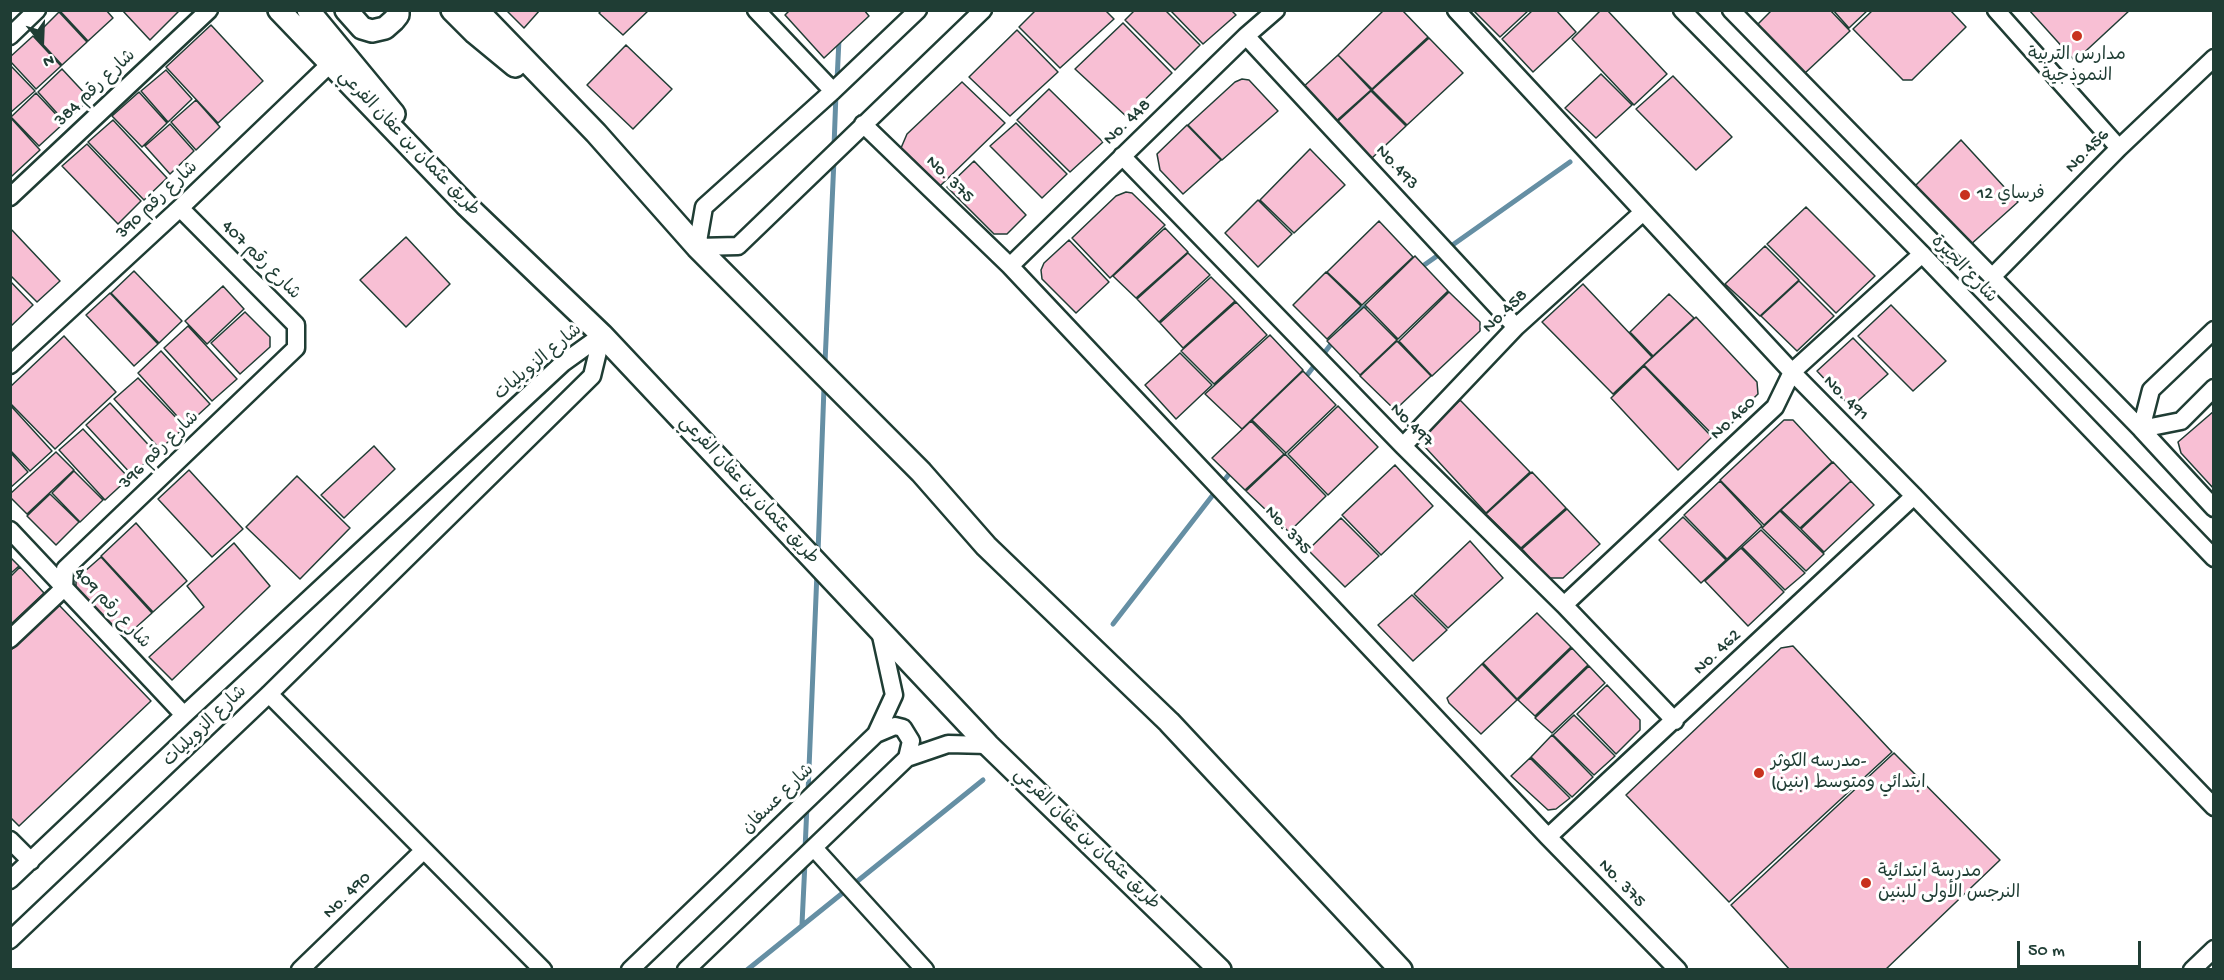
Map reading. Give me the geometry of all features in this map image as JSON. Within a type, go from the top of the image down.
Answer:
[{"type":"main road","name":"طريق عثمان بن عفان الفرعي","points":[[279,10],[466,205],[602,335],[988,745],[1220,969]]},
{"type":"main road","points":[[308,10],[362,73],[466,205]]},
{"type":"main road","points":[[346,10],[362,28],[372,31],[385,28],[398,15],[398,10]]},
{"type":"main road","points":[[452,10],[475,33],[596,133]]},
{"type":"main road","points":[[477,10],[596,133],[697,247],[921,472],[986,546],[1168,722],[1401,969]]},
{"type":"street","points":[[10,36],[38,10]]},
{"type":"street","name":"شارع رقم 384","points":[[10,197],[209,10]]},
{"type":"street","points":[[756,10],[833,91]]},
{"type":"street","points":[[918,10],[833,91],[704,207],[697,247],[738,246],[983,10]]},
{"type":"street","name":"No. 448","points":[[1010,266],[1246,36],[1276,10]]},
{"type":"street","name":"No. 491","points":[[1456,10],[1792,372],[2214,807]]},
{"type":"street","name":"شارع الجيرة","points":[[1682,10],[1922,254],[2214,558]]},
{"type":"street","name":"شارع الجيرة","points":[[1731,10],[2141,429],[2214,508]]},
{"type":"street","points":[[1996,10],[2119,148]]},
{"type":"street","name":"No.493","points":[[1246,36],[1516,327]]},
{"type":"street","name":"No.456","points":[[1992,277],[2119,148],[2214,58]]},
{"type":"street","name":"شارع رقم 390","points":[[10,365],[180,208],[330,64]]},
{"type":"street","name":"No. 375","points":[[863,124],[1010,266],[1548,837],[1678,969]]},
{"type":"street","name":"No.497","points":[[1122,156],[1403,446],[1564,605],[1675,721]]},
{"type":"street","name":"شارع رقم 407","points":[[180,208],[296,325],[296,348]]},
{"type":"street","name":"No.458","points":[[1403,446],[1516,327],[1642,212]]},
{"type":"street","name":"No.460","points":[[1564,605],[1775,407],[1792,372],[1922,254]]},
{"type":"street","points":[[2214,330],[2151,390],[2141,429],[2181,421],[2214,388]]},
{"type":"street","name":"شارع الزويليات","points":[[10,940],[269,694],[592,376],[602,335]]},
{"type":"street","name":"شارع الزويليات","points":[[10,880],[563,363],[602,335]]},
{"type":"street","name":"شارع رقم 396","points":[[64,588],[65,569],[296,348]]},
{"type":"street","name":"No. 462","points":[[1548,837],[1914,496]]},
{"type":"street","name":"شارع رقم 409","points":[[10,530],[184,715]]},
{"type":"street","points":[[10,639],[64,588]]},
{"type":"street","name":"شارع عسفان","points":[[630,969],[876,734],[894,695],[880,631]]},
{"type":"street","points":[[269,694],[543,969]]},
{"type":"street","points":[[876,734],[895,726],[903,728],[912,741],[907,758]]},
{"type":"street","points":[[686,969],[907,758],[948,744],[988,745]]},
{"type":"street","points":[[10,840],[31,861]]},
{"type":"street","points":[[814,848],[925,969]]},
{"type":"street","name":"No. 490","points":[[300,969],[424,850]]},
{"type":"street","points":[[2192,969],[2214,949]]},
{"type":"building","points":[[106,10],[113,18],[88,41],[60,11]]},
{"type":"building","points":[[122,10],[180,10],[150,40]]},
{"type":"building","points":[[506,10],[540,10],[524,28]]},
{"type":"building","points":[[602,10],[649,10],[623,35],[599,13]]},
{"type":"building","points":[[790,10],[864,10],[869,16],[824,58],[785,15]]},
{"type":"building","points":[[1036,10],[1105,10],[1114,19],[1060,68],[1019,27]]},
{"type":"building","points":[[1135,10],[1165,10],[1200,45],[1175,70],[1125,20]]},
{"type":"building","points":[[1170,10],[1231,10],[1236,15],[1203,44]]},
{"type":"building","points":[[1384,10],[1402,10],[1428,37],[1372,89],[1338,55]]},
{"type":"building","points":[[1473,10],[1529,10],[1500,37]]},
{"type":"building","points":[[1533,10],[1556,10],[1576,32],[1533,72],[1502,39]]},
{"type":"building","points":[[1601,10],[1607,10],[1667,74],[1634,105],[1572,39]]},
{"type":"building","points":[[1772,10],[1830,10],[1850,31],[1804,74],[1757,25]]},
{"type":"building","points":[[1833,10],[1868,10],[1849,28]]},
{"type":"building","points":[[1873,10],[1950,10],[1966,27],[1912,80],[1903,80],[1853,29]]},
{"type":"building","name":"مدارس التربية النموذجية","points":[[2029,10],[2130,10],[2075,61]]},
{"type":"building","points":[[59,12],[87,42],[62,65],[35,36]]},
{"type":"building","points":[[1123,23],[1172,73],[1127,117],[1075,69]]},
{"type":"building","points":[[211,25],[263,81],[218,123],[166,67]]},
{"type":"building","points":[[1017,30],[1058,72],[1010,116],[969,77]]},
{"type":"building","points":[[33,36],[61,66],[36,89],[10,61],[10,57]]},
{"type":"building","points":[[1429,38],[1463,73],[1407,125],[1372,90]]},
{"type":"building","points":[[626,45],[672,89],[633,129],[587,85]]},
{"type":"building","points":[[1338,55],[1371,90],[1334,123],[1301,89]]},
{"type":"building","points":[[10,65],[35,91],[10,113]]},
{"type":"building","points":[[62,69],[90,99],[65,122],[38,92]]},
{"type":"building","points":[[166,70],[192,99],[168,122],[141,91]]},
{"type":"building","points":[[1601,74],[1632,105],[1596,138],[1565,108]]},
{"type":"building","points":[[1673,76],[1732,137],[1696,170],[1636,109]]},
{"type":"building","points":[[1242,79],[1249,80],[1278,111],[1222,160],[1188,125],[1235,82]]},
{"type":"building","points":[[962,82],[1005,123],[940,186],[901,148],[907,134]]},
{"type":"building","points":[[1049,89],[1103,142],[1070,172],[1017,120]]},
{"type":"building","points":[[1371,91],[1406,126],[1372,158],[1336,123]]},
{"type":"building","points":[[139,92],[167,123],[142,147],[112,116]]},
{"type":"building","points":[[36,93],[64,123],[39,146],[11,117]]},
{"type":"building","points":[[196,100],[220,127],[196,150],[171,122]]},
{"type":"building","points":[[10,117],[40,150],[12,176],[10,174]]},
{"type":"building","points":[[113,120],[167,178],[144,200],[88,142]]},
{"type":"building","points":[[1016,123],[1067,174],[1042,198],[990,146]]},
{"type":"building","points":[[170,124],[194,151],[170,174],[145,146]]},
{"type":"building","points":[[1187,125],[1221,160],[1183,194],[1160,170],[1157,154]]},
{"type":"building","name":"فرساي 12","points":[[1961,140],[2018,202],[1969,246],[1913,188]]},
{"type":"building","points":[[87,144],[141,201],[118,224],[62,166]]},
{"type":"building","points":[[1310,149],[1345,185],[1294,233],[1260,200]]},
{"type":"building","points":[[974,161],[1026,215],[1007,234],[994,234],[947,187]]},
{"type":"building","points":[[1126,192],[1132,193],[1165,225],[1110,278],[1072,238],[1116,196]]},
{"type":"building","points":[[1258,200],[1292,234],[1258,267],[1225,233]]},
{"type":"building","points":[[1806,207],[1875,276],[1836,313],[1767,244]]},
{"type":"building","points":[[1379,221],[1413,257],[1362,305],[1327,272]]},
{"type":"building","points":[[10,228],[60,281],[37,302],[10,275]]},
{"type":"building","points":[[1165,228],[1188,252],[1136,298],[1113,276]]},
{"type":"building","points":[[406,237],[450,284],[406,327],[360,280]]},
{"type":"building","points":[[1069,240],[1109,282],[1076,313],[1042,279],[1041,270],[1044,263]]},
{"type":"building","points":[[1765,246],[1799,280],[1760,316],[1725,284]]},
{"type":"building","points":[[1188,253],[1210,275],[1159,322],[1137,299]]},
{"type":"building","points":[[1415,256],[1448,291],[1398,339],[1365,305]]},
{"type":"building","points":[[134,271],[182,321],[159,343],[111,293]]},
{"type":"building","points":[[1326,272],[1361,306],[1327,339],[1293,305]]},
{"type":"building","points":[[1211,277],[1235,301],[1183,348],[1160,323]]},
{"type":"building","points":[[10,281],[33,305],[10,327]]},
{"type":"building","points":[[1799,281],[1834,316],[1797,351],[1761,316]]},
{"type":"building","points":[[1583,284],[1652,357],[1613,394],[1542,322]]},
{"type":"building","points":[[223,286],[244,309],[207,344],[185,321]]},
{"type":"building","points":[[1449,292],[1480,322],[1480,331],[1432,376],[1399,341]]},
{"type":"building","points":[[110,293],[158,344],[134,366],[86,315]]},
{"type":"building","points":[[1669,294],[1694,318],[1653,356],[1630,332]]},
{"type":"building","points":[[1236,302],[1267,335],[1214,384],[1181,351]]},
{"type":"building","points":[[1891,305],[1946,361],[1913,391],[1858,336]]},
{"type":"building","points":[[1364,307],[1397,340],[1360,375],[1327,341]]},
{"type":"building","points":[[245,312],[270,337],[270,347],[240,374],[211,343]]},
{"type":"building","points":[[1696,317],[1757,382],[1758,394],[1714,436],[1644,365]]},
{"type":"building","points":[[188,326],[237,379],[212,401],[164,348]]},
{"type":"building","points":[[1270,335],[1303,370],[1242,429],[1205,394]]},
{"type":"building","points":[[64,336],[116,392],[55,449],[10,403],[10,387]]},
{"type":"building","points":[[1853,338],[1888,374],[1851,407],[1817,371]]},
{"type":"building","points":[[1397,341],[1431,376],[1395,410],[1360,376]]},
{"type":"building","points":[[161,351],[210,404],[186,426],[138,373]]},
{"type":"building","points":[[1180,353],[1212,385],[1176,419],[1145,385]]},
{"type":"building","points":[[1644,366],[1712,437],[1678,470],[1611,398]]},
{"type":"building","points":[[1303,371],[1336,405],[1286,453],[1252,420]]},
{"type":"building","points":[[138,378],[185,427],[160,449],[114,399]]},
{"type":"building","points":[[1460,400],[1530,472],[1486,513],[1425,447],[1423,439],[1427,432]]},
{"type":"building","points":[[110,403],[156,453],[132,475],[86,425]]},
{"type":"building","points":[[10,405],[52,451],[30,471],[10,450]]},
{"type":"building","points":[[1338,406],[1378,447],[1328,495],[1288,454]]},
{"type":"building","points":[[2214,411],[2214,489],[2181,453],[2178,442]]},
{"type":"building","points":[[1784,420],[1793,420],[1832,462],[1764,525],[1720,480]]},
{"type":"building","points":[[1251,421],[1284,454],[1245,490],[1212,458]]},
{"type":"building","points":[[83,429],[129,478],[105,500],[59,450]]},
{"type":"building","points":[[374,446],[395,469],[344,518],[321,495]]},
{"type":"building","points":[[10,452],[28,472],[10,488]]},
{"type":"building","points":[[56,452],[74,470],[27,514],[10,497],[10,494]]},
{"type":"building","points":[[1285,454],[1326,496],[1289,532],[1246,491]]},
{"type":"building","points":[[1833,462],[1851,481],[1800,528],[1781,510]]},
{"type":"building","points":[[1395,465],[1433,506],[1381,555],[1342,515]]},
{"type":"building","points":[[189,470],[243,529],[212,557],[158,499]]},
{"type":"building","points":[[74,471],[103,500],[80,522],[52,493]]},
{"type":"building","points":[[1532,472],[1566,508],[1521,548],[1486,514]]},
{"type":"building","points":[[297,476],[350,528],[300,579],[246,527]]},
{"type":"building","points":[[1720,481],[1762,526],[1727,559],[1684,515]]},
{"type":"building","points":[[1851,481],[1874,505],[1824,552],[1801,529]]},
{"type":"building","points":[[50,494],[79,522],[56,545],[27,516]]},
{"type":"building","points":[[1567,509],[1600,544],[1563,578],[1548,578],[1522,549]]},
{"type":"building","points":[[1780,511],[1824,554],[1806,571],[1762,528]]},
{"type":"building","points":[[1683,517],[1726,560],[1701,583],[1659,540]]},
{"type":"building","points":[[1341,518],[1379,556],[1345,587],[1308,550]]},
{"type":"building","points":[[136,523],[187,581],[153,612],[101,556]]},
{"type":"building","points":[[1761,530],[1805,573],[1785,590],[1742,547]]},
{"type":"building","points":[[1470,541],[1503,578],[1448,628],[1414,594]]},
{"type":"building","points":[[234,543],[270,586],[172,680],[149,657],[204,607],[187,586]]},
{"type":"building","points":[[1741,548],[1784,592],[1748,626],[1705,581]]},
{"type":"building","points":[[10,557],[19,566],[10,574]]},
{"type":"building","points":[[101,557],[152,613],[123,639],[76,588],[76,579]]},
{"type":"building","points":[[20,567],[44,593],[10,625],[10,577]]},
{"type":"building","points":[[1412,595],[1447,630],[1413,661],[1378,625]]},
{"type":"building","points":[[59,605],[151,701],[19,826],[10,817],[10,651]]},
{"type":"building","points":[[1537,613],[1571,647],[1517,699],[1483,663]]},
{"type":"building","name":"مدرسه الكوثر- ابتدائي ومتوسط (بنين)","points":[[1793,646],[1892,752],[1729,902],[1626,795],[1781,648]]},
{"type":"building","points":[[1572,648],[1588,665],[1535,716],[1518,700]]},
{"type":"building","points":[[1482,664],[1517,700],[1481,734],[1449,703],[1447,698]]},
{"type":"building","points":[[1589,666],[1605,683],[1552,733],[1535,718]]},
{"type":"building","points":[[1607,685],[1640,720],[1640,730],[1616,754],[1577,714]]},
{"type":"building","points":[[1574,715],[1615,756],[1594,775],[1553,735]]},
{"type":"building","points":[[1552,735],[1593,777],[1572,797],[1531,757]]},
{"type":"building","name":"مدرسة ابتدائية النرجس الأولى للبنين","points":[[1894,753],[2000,860],[1885,970],[1790,970],[1731,905]]},
{"type":"building","points":[[1530,758],[1570,798],[1556,809],[1548,810],[1511,776]]},
{"type":"waterway","points":[[837,81],[839,39]]},
{"type":"waterway","points":[[834,147],[836,93]]},
{"type":"waterway","points":[[825,363],[834,159]]},
{"type":"waterway","points":[[1420,268],[1570,162]]},
{"type":"waterway","points":[[1344,327],[1353,315],[1368,305]]},
{"type":"waterway","points":[[1304,379],[1335,339]]},
{"type":"waterway","points":[[818,553],[824,387]]},
{"type":"waterway","points":[[1113,624],[1233,469]]},
{"type":"waterway","points":[[808,793],[817,572]]},
{"type":"waterway","points":[[747,970],[983,780]]},
{"type":"waterway","points":[[805,850],[807,805]]},
{"type":"waterway","points":[[802,924],[805,862]]},
{"type":"place","name":"مدارس التربية النموذجية","points":[[2077,36]]},
{"type":"place","name":"فرساي 12","points":[[1965,195]]},
{"type":"place","name":"مدرسه الكوثر- ابتدائي ومتوسط (بنين)","points":[[1759,773]]},
{"type":"place","name":"مدرسة ابتدائية النرجس الأولى للبنين","points":[[1866,883]]}]
